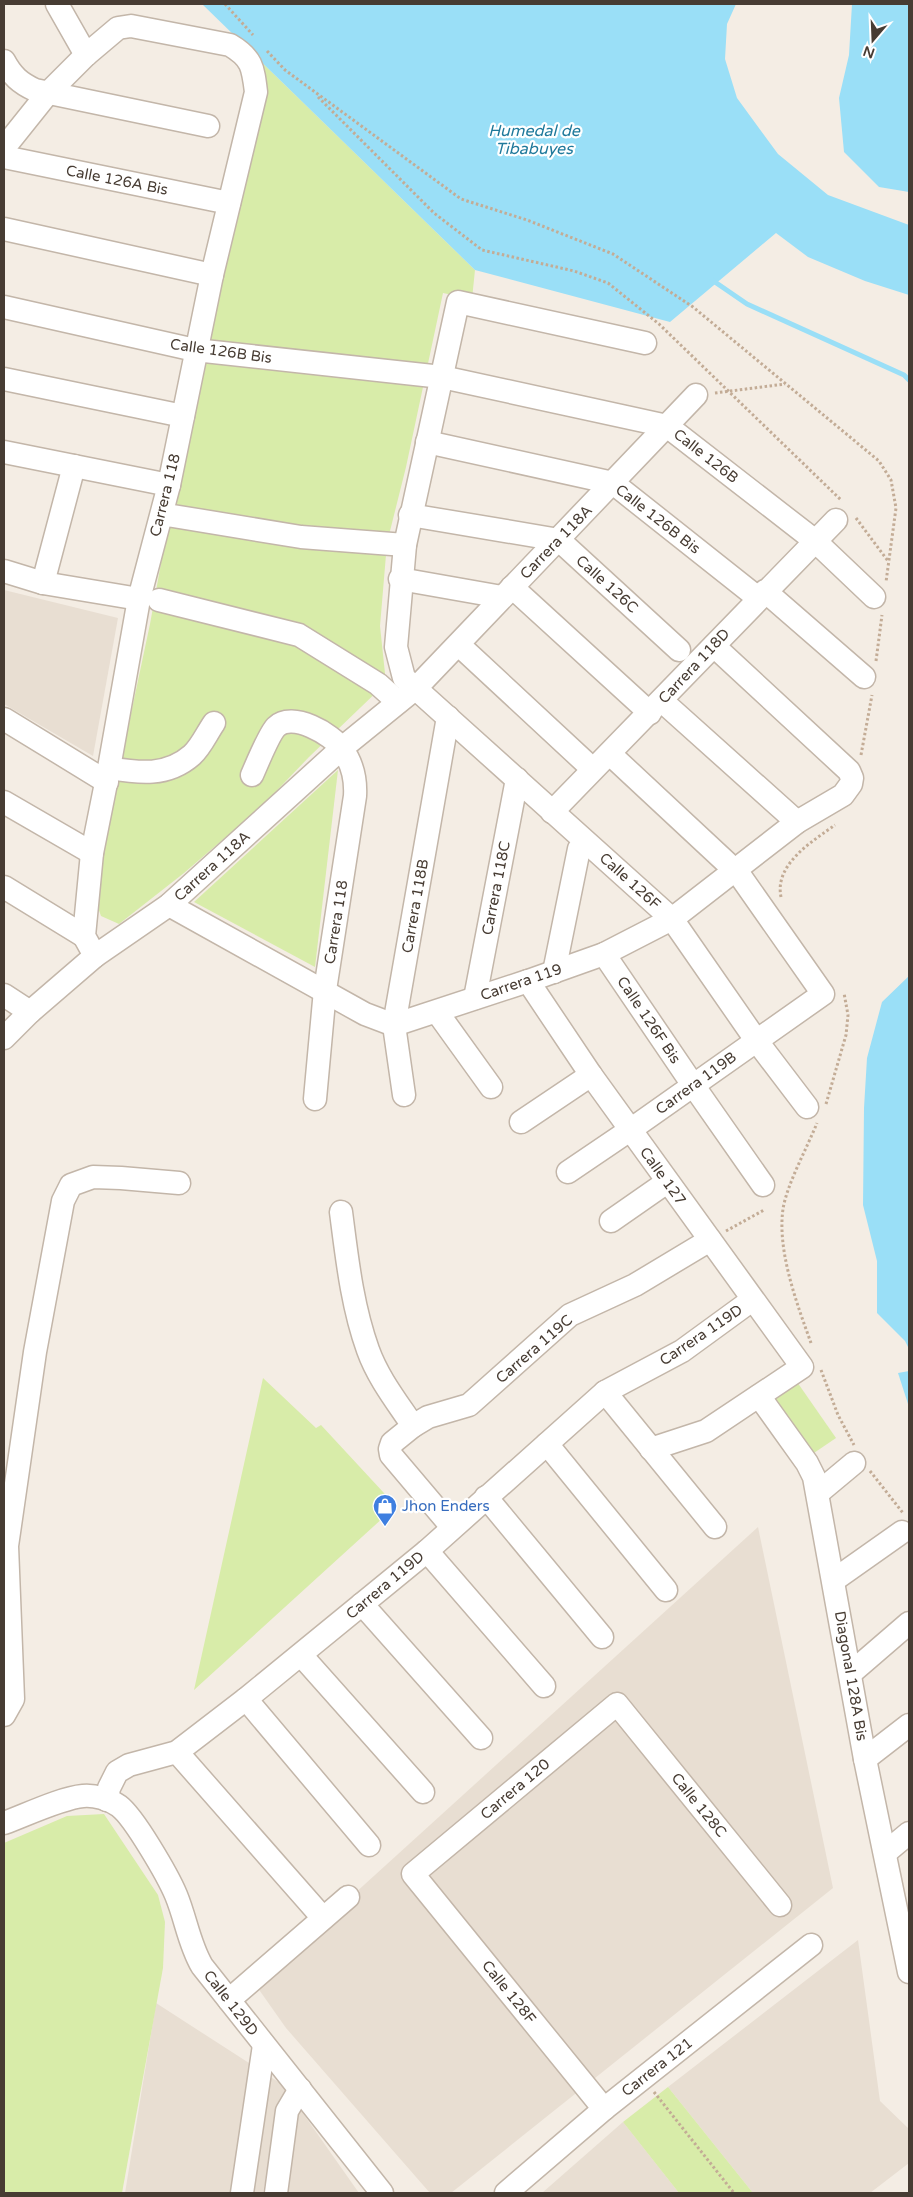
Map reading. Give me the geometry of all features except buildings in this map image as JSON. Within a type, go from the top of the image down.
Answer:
[{"type":"street","points":[[4,148],[48,93],[86,55],[57,4]]},
{"type":"street","name":"Carrera 118","points":[[86,55],[118,28],[131,26],[230,45],[244,53],[254,70],[256,92],[195,350],[149,600],[108,775],[92,853],[90,946]]},
{"type":"street","points":[[4,61],[11,74],[22,84],[48,93],[208,126]]},
{"type":"street","name":"Calle 126A Bis","points":[[4,157],[229,203]]},
{"type":"street","points":[[4,229],[212,275]]},
{"type":"street","points":[[416,688],[404,678],[396,647],[400,579],[410,515],[458,302],[645,343]]},
{"type":"street","name":"Calle 126B Bis","points":[[4,307],[195,350],[442,377]]},
{"type":"street","name":"Calle 126B","points":[[442,377],[667,426],[814,540],[881,599]]},
{"type":"street","points":[[4,379],[183,416]]},
{"type":"street","name":"Carrera 118A","points":[[4,1038],[90,946],[169,905],[342,748],[416,688],[696,395]]},
{"type":"street","name":"Calle 126B Bis","points":[[427,442],[613,483],[871,678]]},
{"type":"street","points":[[4,452],[169,485]]},
{"type":"street","points":[[43,583],[74,466]]},
{"type":"street","points":[[410,515],[559,540]]},
{"type":"street","points":[[173,516],[302,537],[405,545]]},
{"type":"street","name":"Carrera 118D","points":[[552,812],[656,707],[814,540],[836,520]]},
{"type":"street","name":"Calle 126C","points":[[559,540],[679,650]]},
{"type":"street","points":[[4,571],[43,583],[149,600],[299,635],[378,684],[398,702]]},
{"type":"street","points":[[400,579],[507,592],[656,707],[797,822]]},
{"type":"street","points":[[459,645],[585,762]]},
{"type":"street","name":"Carrera 119","points":[[394,1025],[528,982],[604,954],[672,920],[732,866],[797,822],[844,795],[851,784],[850,771],[714,646]]},
{"type":"street","name":"Calle 126F","points":[[416,688],[672,920],[756,1040],[816,1112]]},
{"type":"street","name":"Carrera 118B","points":[[404,1095],[394,1025],[448,717]]},
{"type":"street","points":[[4,719],[108,775],[144,773],[172,768],[193,755],[214,723]]},
{"type":"street","points":[[252,775],[276,727],[288,720],[303,722],[342,748]]},
{"type":"street","name":"Carrera 118","points":[[315,1099],[325,990],[355,796],[356,777],[342,748]]},
{"type":"street","points":[[610,754],[732,866],[831,990]]},
{"type":"street","name":"Carrera 118C","points":[[475,998],[517,779]]},
{"type":"street","points":[[4,802],[92,853]]},
{"type":"street","points":[[554,972],[579,849]]},
{"type":"street","points":[[4,887],[90,946]]},
{"type":"street","points":[[169,905],[325,990],[365,1014],[394,1025]]},
{"type":"street","name":"Calle 126F Bis","points":[[604,954],[763,1185]]},
{"type":"street","name":"Calle 127","points":[[528,982],[591,1075],[752,1300],[812,1361]]},
{"type":"street","name":"Carrera 119B","points":[[568,1172],[756,1040],[831,990]]},
{"type":"street","points":[[4,995],[30,1012]]},
{"type":"street","points":[[437,1012],[491,1087]]},
{"type":"street","points":[[521,1122],[591,1075]]},
{"type":"street","points":[[4,1714],[6,1714],[13,1699],[7,1546],[35,1352],[63,1201],[71,1185],[94,1177],[179,1183]]},
{"type":"street","points":[[611,1221],[667,1182]]},
{"type":"street","points":[[341,1212],[351,1283],[368,1350],[386,1386],[413,1426]]},
{"type":"street","name":"Carrera 119C","points":[[452,1527],[391,1456],[390,1449],[392,1443],[428,1416],[469,1405],[570,1315],[635,1285],[710,1240]]},
{"type":"street","name":"Carrera 119D","points":[[107,1800],[109,1788],[117,1772],[128,1765],[177,1752],[246,1699],[427,1550],[605,1392],[682,1351],[752,1300]]},
{"type":"street","points":[[651,1449],[706,1431],[812,1361]]},
{"type":"street","points":[[605,1392],[715,1527]]},
{"type":"street","name":"Diagonal 128A Bis","points":[[758,1396],[807,1463],[814,1477],[865,1759],[907,1943],[909,1972]]},
{"type":"street","points":[[547,1444],[666,1590]]},
{"type":"street","points":[[818,1493],[859,1460]]},
{"type":"street","points":[[486,1497],[602,1637]]},
{"type":"street","points":[[834,1580],[905,1525]]},
{"type":"street","points":[[427,1550],[544,1686]]},
{"type":"street","points":[[362,1604],[482,1738]]},
{"type":"street","points":[[851,1674],[909,1623]]},
{"type":"street","points":[[301,1655],[423,1792]]},
{"type":"street","points":[[246,1699],[369,1845]]},
{"type":"street","name":"Carrera 120","points":[[413,1874],[617,1704]]},
{"type":"street","name":"Calle 128C","points":[[617,1704],[780,1905]]},
{"type":"street","points":[[865,1759],[909,1725]]},
{"type":"street","points":[[177,1752],[323,1918]]},
{"type":"street","points":[[4,1824],[82,1796],[107,1800]]},
{"type":"street","name":"Calle 129D","points":[[107,1800],[119,1806],[129,1815],[167,1876],[198,1958],[264,2045],[382,2193]]},
{"type":"street","points":[[885,1853],[909,1833]]},
{"type":"street","name":"Calle 128F","points":[[413,1874],[604,2110]]},
{"type":"street","points":[[229,2000],[348,1896]]},
{"type":"street","name":"Carrera 121","points":[[506,2193],[643,2078],[812,1945]]},
{"type":"street","points":[[242,2193],[264,2045]]},
{"type":"street","points":[[276,2193],[287,2111],[300,2089]]},
{"type":"path","points":[[225,4],[254,36]]},
{"type":"path","points":[[266,50],[285,70],[461,199],[527,220],[613,254],[693,307],[879,461],[891,480],[896,508],[881,599],[860,760]]},
{"type":"path","points":[[696,395],[786,384]]},
{"type":"path","points":[[781,898],[779,889],[784,871],[802,850],[838,822]]},
{"type":"path","points":[[831,990],[844,993],[848,1015],[846,1035],[816,1112],[783,1207],[781,1231],[793,1295],[812,1361],[859,1460],[894,1503],[905,1525]]},
{"type":"path","points":[[710,1240],[764,1210]]},
{"type":"path","points":[[643,2078],[734,2193]]},
{"type":"shaded area","points":[[4,590],[118,618],[93,756],[4,704]]},
{"type":"shaded area","points":[[758,1527],[833,1888],[451,2193],[430,2193],[286,2028],[255,1984]]},
{"type":"shaded area","points":[[858,1940],[880,2101],[909,2129],[909,2163],[870,2193],[753,2193],[668,2087]]},
{"type":"shaded area","points":[[156,2003],[283,2085],[359,2193],[265,2193],[276,2123],[263,2193],[125,2193]]},
{"type":"shaded area","points":[[623,2122],[679,2193],[542,2193]]},
{"type":"green space","points":[[241,42],[475,270],[472,299],[443,293],[406,467],[387,543],[380,626],[386,683],[309,757],[263,805],[184,873],[119,924],[101,916],[96,902],[101,855],[150,624],[182,447],[260,91]]},
{"type":"green space","points":[[338,770],[315,967],[194,902]]},
{"type":"green space","points":[[263,1378],[316,1428],[321,1425],[396,1506],[194,1690]]},
{"type":"green space","points":[[795,1379],[836,1438],[808,1457],[767,1399]]},
{"type":"green space","points":[[104,1814],[158,1895],[165,1922],[163,1968],[122,2193],[4,2193],[4,1843],[67,1816]]},
{"type":"green space","points":[[668,2087],[753,2193],[679,2193],[623,2122]]},
{"type":"water","name":"Humedal de Tibabuyes","points":[[202,4],[736,4],[727,24],[725,59],[737,98],[778,154],[828,195],[909,225],[909,295],[865,281],[808,257],[776,233],[670,322],[475,270]]},
{"type":"water","points":[[852,4],[909,4],[909,192],[879,187],[844,152],[839,98],[849,55]]},
{"type":"water","points":[[909,976],[909,1349],[905,1341],[877,1313],[877,1261],[863,1205],[864,1108],[867,1058],[882,1002]]},
{"type":"water","points":[[909,1371],[909,1407],[898,1373]]},
{"type":"waterway","points":[[712,280],[747,304],[904,375],[909,380]]},
{"type":"place","name":"Jhon Enders","points":[[385,1527]]}]
